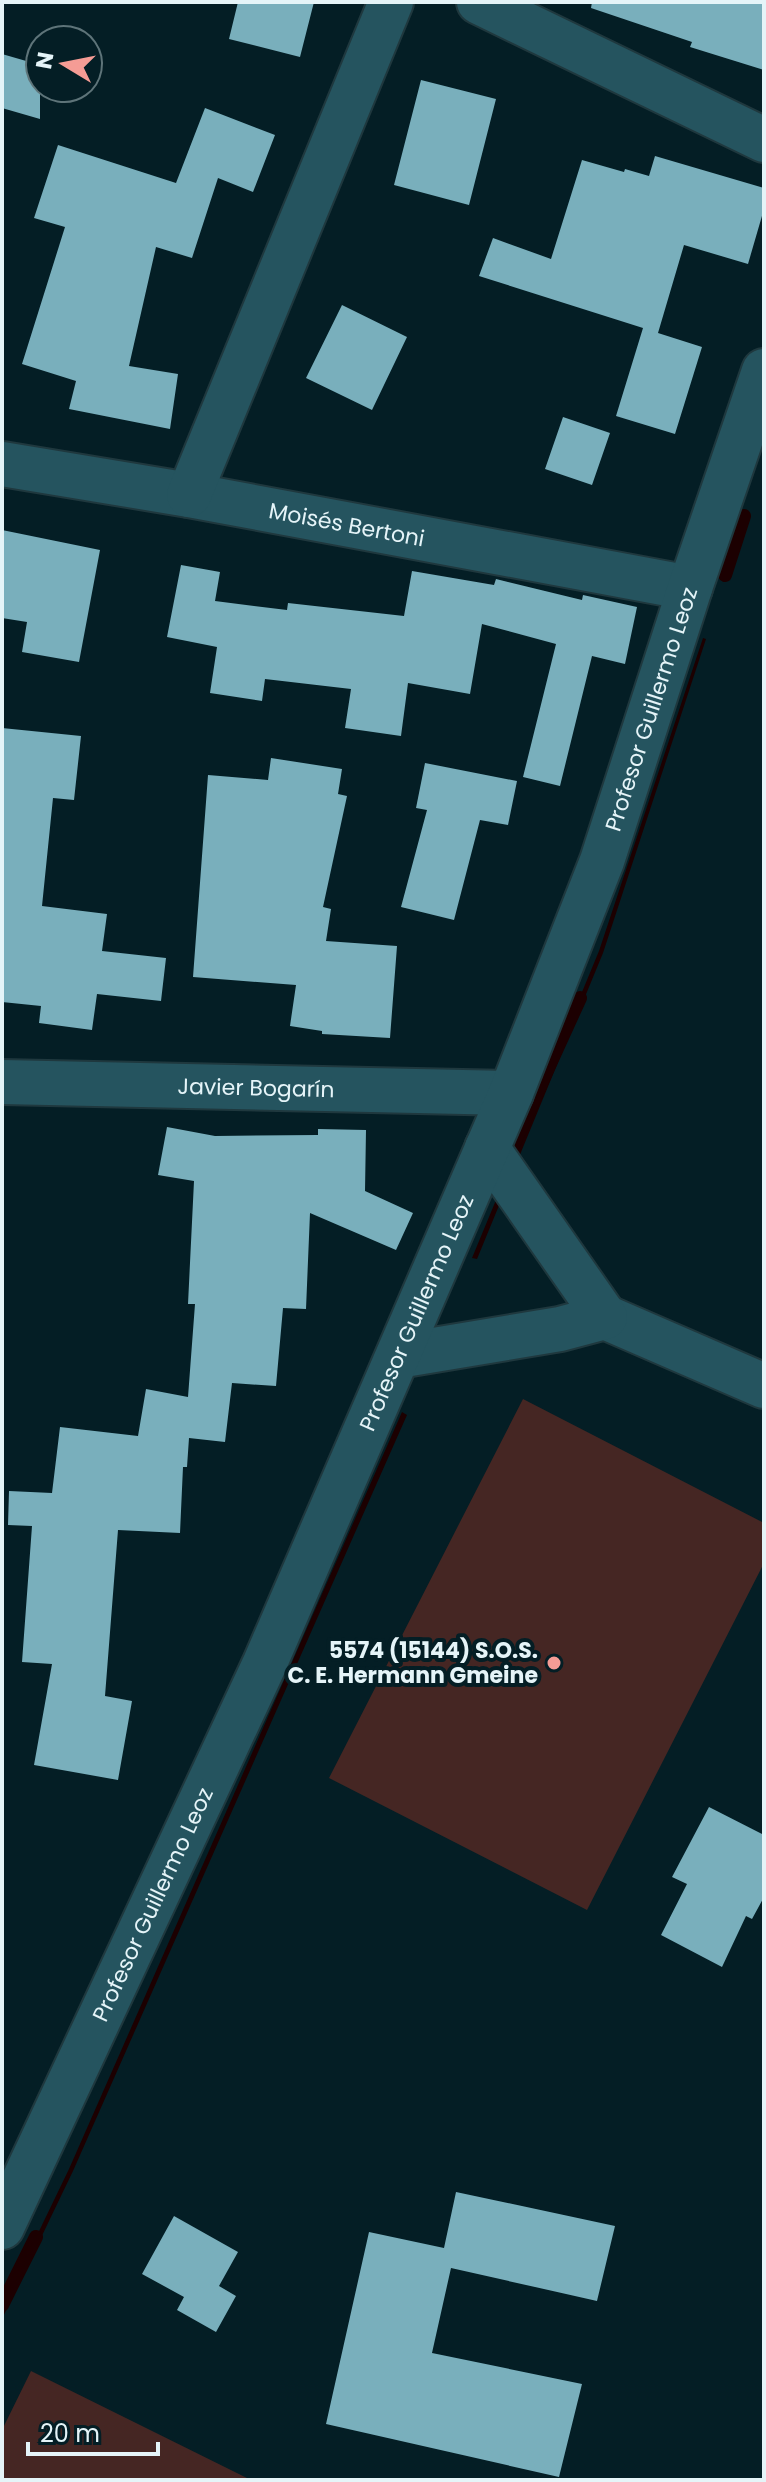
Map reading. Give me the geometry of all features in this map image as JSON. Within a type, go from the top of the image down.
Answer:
[{"type":"street","points":[[189,495],[391,2]]},
{"type":"street","points":[[479,2],[764,140]]},
{"type":"street","name":"Profesor Guillermo Leoz","points":[[2,2227],[17,2160],[265,1663],[511,1093],[602,861],[690,588],[760,399]]},
{"type":"street","name":"Moisés Bertoni","points":[[2,464],[189,495],[690,588]]},
{"type":"street","name":"Javier Bogarín","points":[[2,1082],[511,1093]]},
{"type":"street","points":[[487,1148],[605,1317],[764,1386]]},
{"type":"street","points":[[398,1356],[560,1329],[605,1317]]},
{"type":"shaded area","points":[[703,638],[706,639],[603,953],[477,1259],[472,1258],[599,951]]},
{"type":"shaded area","points":[[523,1399],[764,1523],[764,1563],[587,1910],[329,1778]]},
{"type":"shaded area","points":[[402,1412],[407,1415],[73,2171],[2,2319],[2,2308],[69,2169]]},
{"type":"shaded area","points":[[31,2371],[251,2480],[2,2480],[2,2430]]},
{"type":"building","points":[[238,2],[314,2],[300,57],[229,39]]},
{"type":"building","points":[[592,2],[764,2],[764,70],[690,47],[692,42],[591,8]]},
{"type":"building","points":[[2,54],[24,60],[24,104],[40,104],[40,119],[2,108]]},
{"type":"building","points":[[421,80],[496,99],[469,205],[394,185]]},
{"type":"building","points":[[205,108],[275,135],[253,192],[218,178],[192,258],[156,247],[129,366],[178,374],[170,429],[69,409],[76,381],[22,364],[65,227],[34,218],[58,145],[176,183]]},
{"type":"building","points":[[655,156],[764,188],[764,209],[748,264],[684,245],[658,333],[702,347],[675,434],[616,416],[643,328],[479,276],[493,238],[551,259],[582,160],[649,176]]},
{"type":"building","points":[[342,305],[407,337],[372,410],[306,378]]},
{"type":"building","points":[[563,417],[610,433],[592,485],[545,469]]},
{"type":"building","points":[[2,530],[100,550],[79,662],[22,652],[27,622],[2,618]]},
{"type":"building","points":[[181,565],[220,572],[215,601],[287,610],[288,603],[404,616],[412,571],[494,585],[496,579],[582,600],[583,595],[637,607],[625,664],[592,656],[560,786],[523,777],[556,644],[482,624],[470,694],[408,683],[401,736],[345,728],[351,689],[265,679],[262,701],[210,693],[217,647],[167,637]]},
{"type":"building","points":[[2,728],[81,736],[74,800],[53,798],[42,906],[107,914],[102,951],[166,958],[161,1001],[97,994],[92,1030],[39,1023],[41,1006],[2,1002]]},
{"type":"building","points":[[271,758],[342,769],[338,794],[347,796],[323,907],[331,909],[326,941],[397,946],[390,1038],[322,1034],[322,1031],[290,1026],[296,985],[193,977],[208,775],[268,780]]},
{"type":"building","points":[[425,763],[517,781],[508,825],[480,820],[454,920],[401,907],[427,810],[416,808]]},
{"type":"building","points":[[167,1127],[215,1136],[318,1135],[318,1129],[366,1130],[365,1191],[413,1213],[396,1250],[310,1213],[306,1309],[283,1308],[276,1386],[232,1383],[225,1442],[189,1438],[187,1467],[183,1467],[180,1533],[118,1530],[105,1696],[132,1701],[118,1780],[34,1765],[52,1664],[22,1662],[32,1526],[8,1525],[9,1491],[52,1493],[60,1427],[138,1436],[146,1389],[188,1397],[195,1304],[188,1304],[194,1181],[158,1175]]},
{"type":"building","points":[[709,1807],[764,1835],[764,1897],[752,1919],[746,1916],[722,1967],[661,1935],[687,1884],[672,1877]]},
{"type":"building","points":[[456,2192],[615,2226],[597,2301],[451,2268],[432,2353],[582,2384],[559,2477],[326,2424],[369,2232],[444,2248]]},
{"type":"building","points":[[174,2216],[238,2252],[219,2286],[236,2296],[216,2332],[177,2310],[184,2297],[142,2274]]},
{"type":"waterway","points":[[725,575],[744,516]]},
{"type":"waterway","points":[[512,1147],[580,998]]},
{"type":"waterway","points":[[2,2305],[36,2237]]},
{"type":"place","name":"5574 (15144) S.O.S. C. E. Hermann Gmeine","points":[[554,1663]]}]
